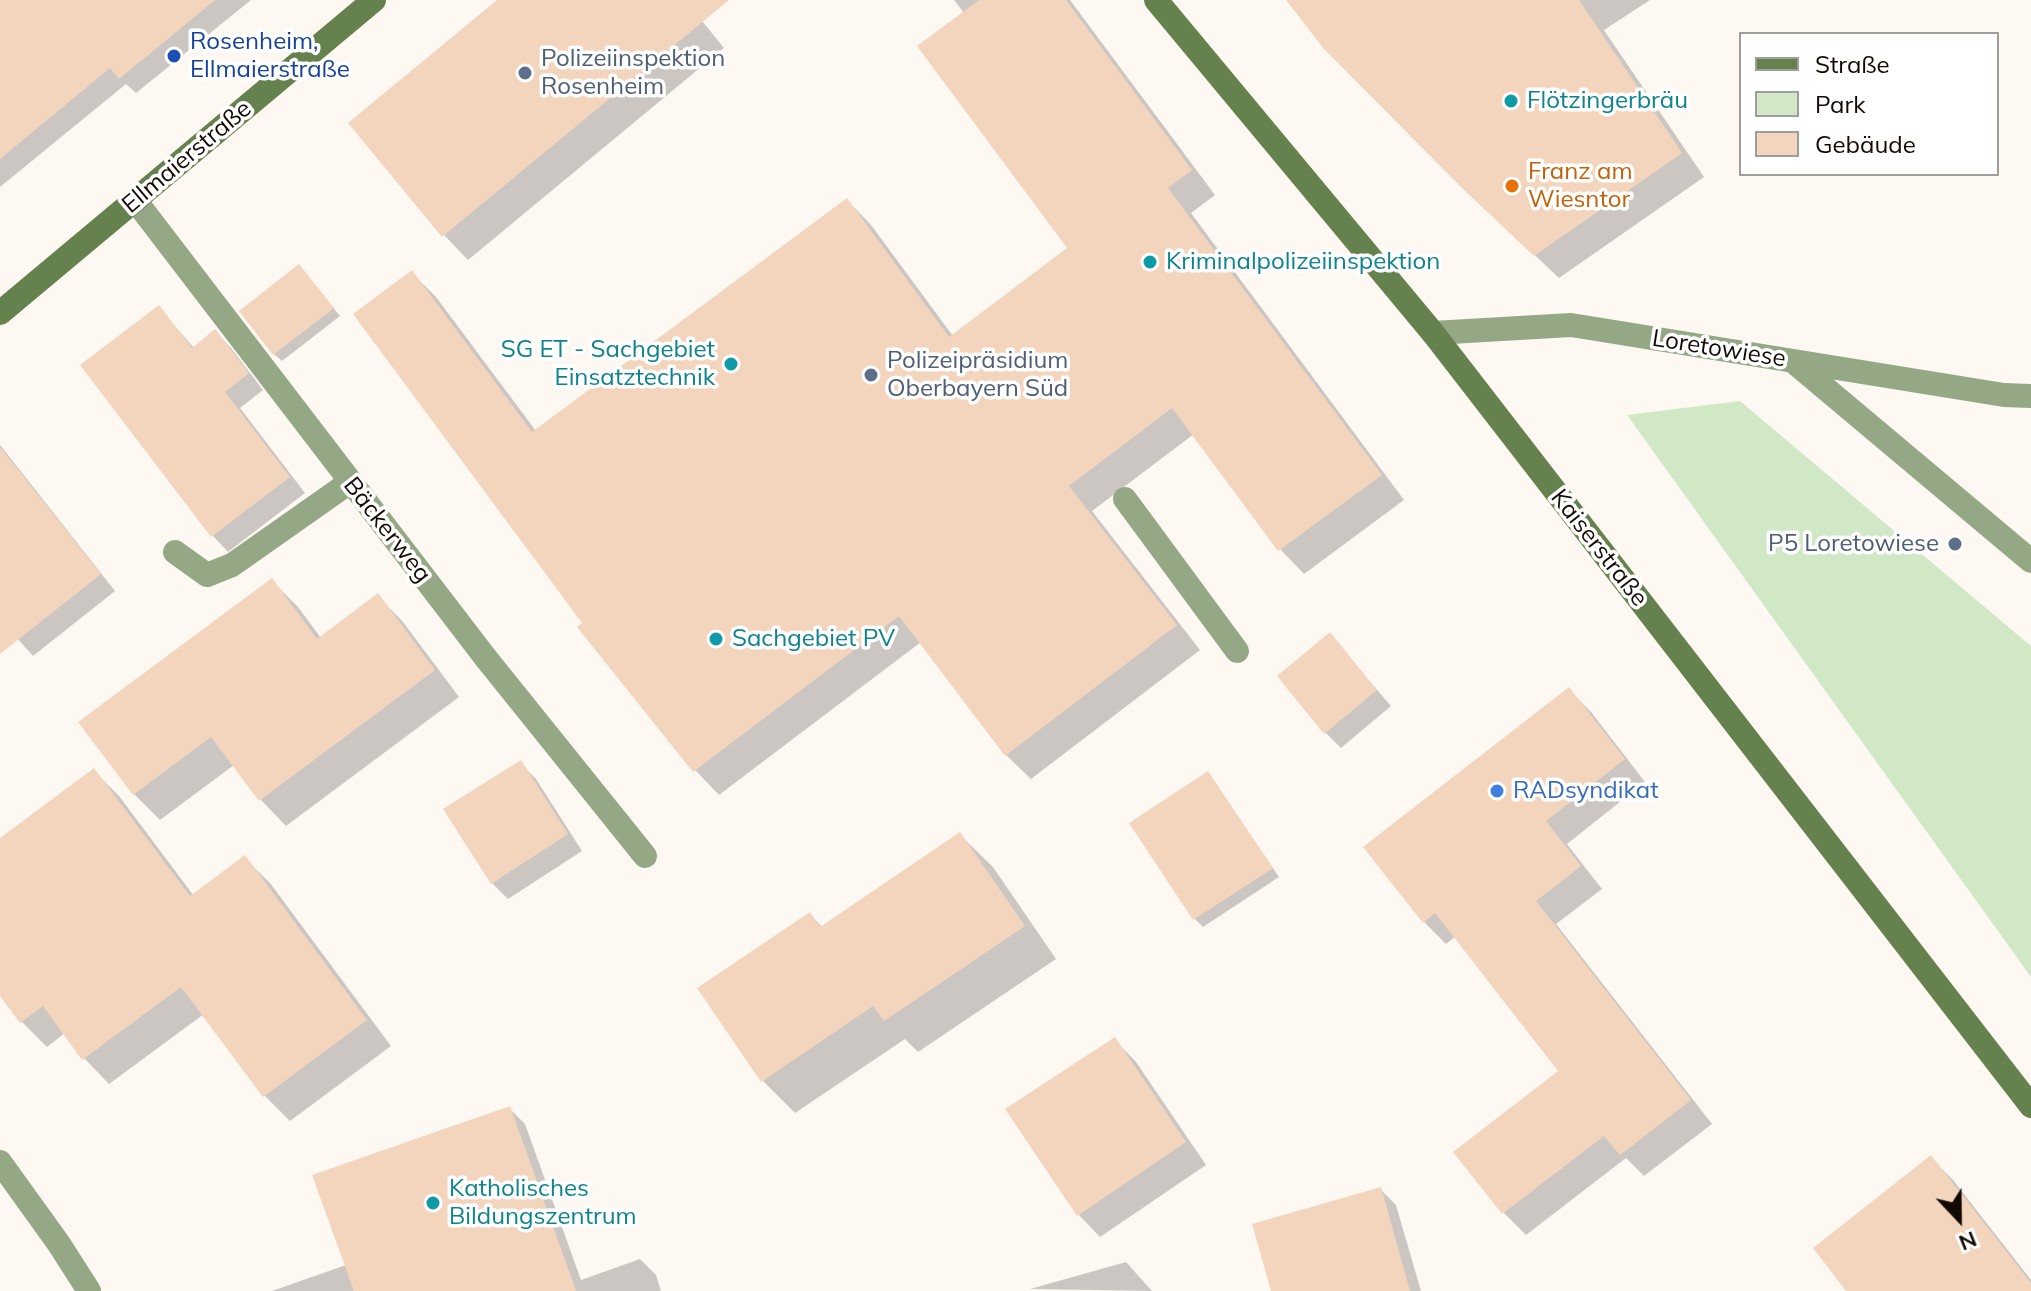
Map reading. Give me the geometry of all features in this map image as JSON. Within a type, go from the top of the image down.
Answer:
[{"type":"street","name":"Ellmaierstraße","points":[[0,313],[374,0]]},
{"type":"street","name":"Kaiserstraße","points":[[1156,0],[1433,333],[2031,1106]]},
{"type":"street","name":"Bäckerweg","points":[[135,200],[485,657],[645,856]]},
{"type":"street","name":"Loretowiese","points":[[1433,333],[1571,325],[2004,395],[2031,396]]},
{"type":"street","points":[[1792,361],[2031,561]]},
{"type":"street","name":"Loretowiese","points":[[2004,395],[2031,416]]},
{"type":"street","points":[[175,552],[207,575],[232,565],[350,482]]},
{"type":"street","points":[[1125,499],[1237,651]]},
{"type":"street","points":[[2,1169],[89,1291]]},
{"type":"green space","points":[[1740,401],[2031,646],[2031,977],[1627,415]]},
{"type":"building","points":[[0,0],[215,0],[119,79],[110,68],[0,159]]},
{"type":"building","name":"Polizeiinspektion Rosenheim","points":[[497,0],[729,0],[442,237],[348,123]]},
{"type":"building","points":[[979,0],[1066,0],[1192,170],[1168,188],[1382,475],[1278,551],[1172,408],[1069,486],[1177,625],[1005,756],[899,616],[693,772],[577,627],[582,623],[353,314],[412,270],[532,432],[847,198],[949,337],[1067,248],[917,46]]},
{"type":"building","name":"Flötzingerbräu","points":[[1286,0],[1579,0],[1682,153],[1534,256],[1324,49]]},
{"type":"building","points":[[299,264],[334,308],[273,355],[239,311]]},
{"type":"building","points":[[159,305],[192,348],[215,329],[249,373],[225,392],[290,477],[211,537],[80,365]]},
{"type":"building","points":[[0,447],[101,574],[0,654]]},
{"type":"building","points":[[272,578],[317,639],[378,593],[435,670],[259,801],[211,737],[133,795],[78,722]]},
{"type":"building","points":[[1330,632],[1377,690],[1324,734],[1277,676]]},
{"type":"building","points":[[1569,687],[1625,759],[1546,821],[1581,866],[1536,901],[1691,1100],[1620,1155],[1604,1136],[1502,1214],[1453,1152],[1558,1071],[1435,913],[1423,923],[1363,847]]},
{"type":"building","points":[[521,760],[568,834],[491,884],[443,809]]},
{"type":"building","points":[[94,768],[190,896],[245,855],[367,1020],[263,1097],[181,987],[82,1060],[43,1006],[20,1023],[0,996],[0,838]]},
{"type":"building","points":[[1208,771],[1273,868],[1193,920],[1129,823]]},
{"type":"building","points":[[960,832],[1025,926],[884,1021],[873,1006],[761,1082],[697,988],[810,912],[820,927]]},
{"type":"building","points":[[1115,1037],[1186,1142],[1077,1216],[1005,1109]]},
{"type":"building","name":"Katholisches Bildungszentrum","points":[[510,1106],[576,1291],[354,1291],[312,1175]]},
{"type":"building","points":[[1931,1155],[2031,1283],[2031,1291],[1846,1291],[1813,1248]]},
{"type":"building","points":[[1381,1187],[1410,1291],[1271,1291],[1252,1224]]},
{"type":"place","name":"Rosenheim, Ellmaierstraße","points":[[174,56]]},
{"type":"place","name":"Polizeiinspektion Rosenheim","points":[[525,73]]},
{"type":"place","name":"Flötzingerbräu","points":[[1511,101]]},
{"type":"place","name":"Franz am Wiesntor","points":[[1512,186]]},
{"type":"place","name":"Kriminalpolizeiinspektion","points":[[1150,262]]},
{"type":"place","name":"SG ET - Sachgebiet Einsatztechnik","points":[[731,364]]},
{"type":"place","name":"Polizeipräsidium Oberbayern Süd","points":[[871,375]]},
{"type":"place","name":"P5 Loretowiese","points":[[1955,544]]},
{"type":"place","name":"Sachgebiet PV","points":[[716,639]]},
{"type":"place","name":"RADsyndikat","points":[[1497,791]]},
{"type":"place","name":"Katholisches Bildungszentrum","points":[[433,1203]]}]
